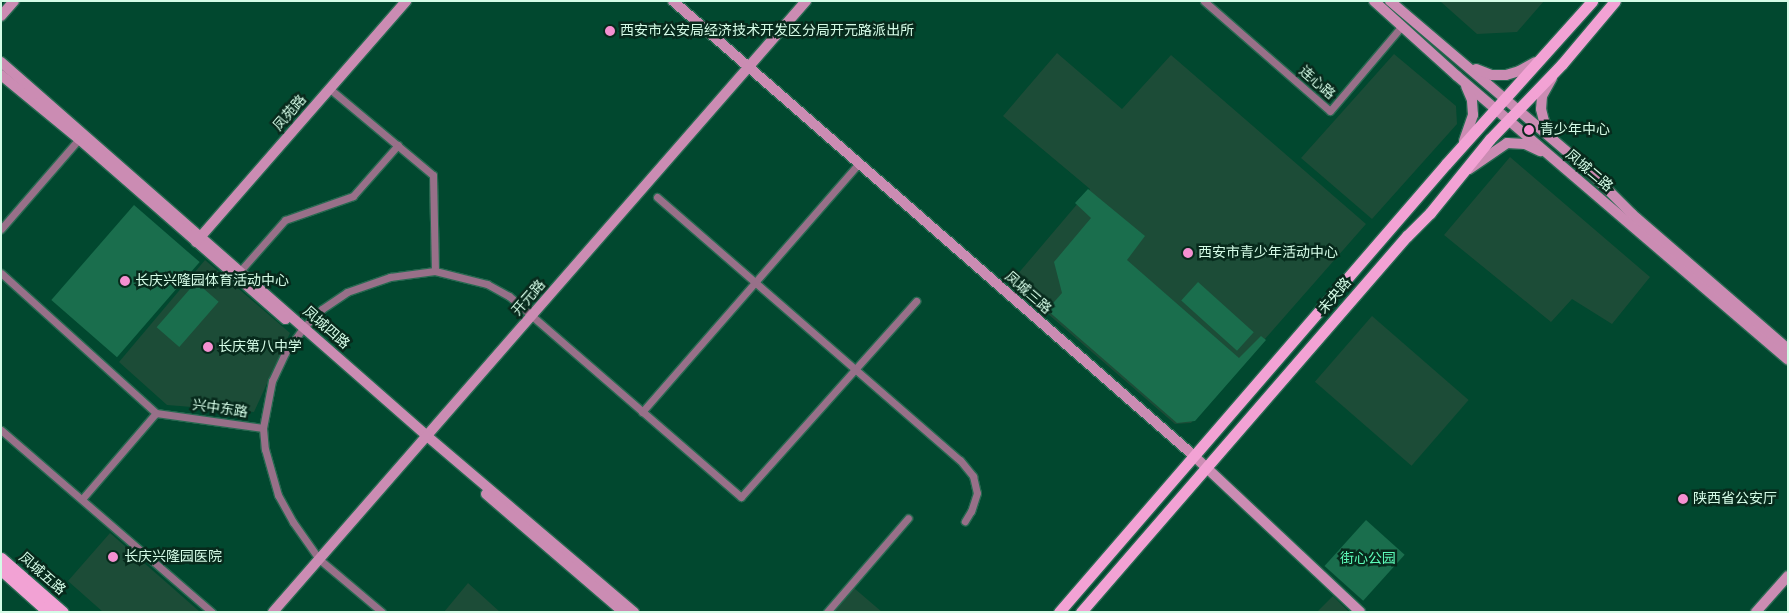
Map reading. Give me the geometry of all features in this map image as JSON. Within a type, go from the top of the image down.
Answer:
[{"type":"main road","name":"未央路","points":[[1059,612],[1193,455],[1496,110],[1539,58],[1592,1]]},
{"type":"main road","name":"未央路","points":[[1081,612],[1468,169],[1508,119],[1518,111],[1562,64],[1615,1]]},
{"type":"main road","name":"凤城五路","points":[[1,558],[63,612]]},
{"type":"main road","name":"凤城五路","points":[[1,570],[48,612]]},
{"type":"street","points":[[1,16],[14,1]]},
{"type":"street","name":"凤苑路","points":[[197,240],[406,1]]},
{"type":"street","name":"凤城三路","points":[[673,1],[1193,455],[1360,612]]},
{"type":"street","name":"开元路","points":[[273,612],[806,1]]},
{"type":"street","name":"连心路","points":[[1204,1],[1330,111],[1401,27]]},
{"type":"street","name":"凤城二路","points":[[1374,1],[1496,110],[1788,360]]},
{"type":"street","name":"凤城二路","points":[[1390,1],[1567,151],[1632,214],[1788,349]]},
{"type":"street","points":[[1455,56],[1485,73],[1499,76],[1519,71],[1539,58]]},
{"type":"street","name":"凤城四路","points":[[1,62],[197,240],[240,271],[302,330]]},
{"type":"street","points":[[1562,64],[1545,90],[1541,109],[1548,128],[1567,151]]},
{"type":"street","name":"凤城四路","points":[[1,75],[79,139],[302,330],[623,612]]},
{"type":"street","points":[[1457,76],[1470,94],[1473,115],[1470,128],[1458,151]]},
{"type":"street","points":[[330,89],[433,174],[435,271]]},
{"type":"street","points":[[1,228],[79,139]]},
{"type":"street","points":[[1468,169],[1507,143],[1530,146],[1560,163]]},
{"type":"street","points":[[240,271],[285,220],[353,196],[398,145]]},
{"type":"street","points":[[642,412],[859,163]]},
{"type":"street","points":[[657,197],[960,460],[973,476],[977,494],[965,521]]},
{"type":"street","points":[[263,428],[272,381],[285,353],[302,330],[322,309],[348,292],[390,277],[435,271],[487,284],[509,296],[741,497],[916,301]]},
{"type":"street","points":[[1,273],[156,413],[82,499]]},
{"type":"street","name":"兴中东路","points":[[156,413],[263,428],[264,449],[278,495],[293,522],[319,560],[382,612]]},
{"type":"street","points":[[1,430],[212,612]]},
{"type":"street","name":"凤城四路","points":[[425,438],[634,612]]},
{"type":"street","points":[[827,612],[908,518]]},
{"type":"street","points":[[1756,612],[1788,576]]},
{"type":"shaded area","points":[[1544,1],[1517,32],[1477,34],[1441,2]]},
{"type":"shaded area","name":"西安市青少年活动中心","points":[[1057,53],[1122,109],[1171,55],[1366,224],[1191,423],[1175,424],[1011,282],[1090,189],[1003,116]]},
{"type":"shaded area","points":[[1394,54],[1456,106],[1457,124],[1372,219],[1301,158]]},
{"type":"shaded area","points":[[1510,157],[1650,277],[1612,324],[1572,299],[1551,322],[1444,235]]},
{"type":"shaded area","name":"长庆第八中学","points":[[205,260],[290,333],[254,412],[167,405],[119,362]]},
{"type":"shaded area","points":[[1372,316],[1469,400],[1412,466],[1315,382]]},
{"type":"shaded area","name":"长庆兴隆园医院","points":[[110,533],[200,612],[103,612],[68,581]]},
{"type":"shaded area","points":[[468,583],[500,612],[444,612]]},
{"type":"shaded area","points":[[854,588],[882,612],[834,612]]},
{"type":"shaded area","points":[[1333,596],[1349,612],[1317,612]]},
{"type":"green space","points":[[1088,189],[1145,236],[1127,260],[1239,358],[1261,336],[1266,340],[1195,421],[1177,423],[1047,310],[1062,293],[1054,262],[1091,218],[1075,203]]},
{"type":"green space","name":"长庆兴隆园体育活动中心","points":[[134,205],[200,262],[117,357],[51,300]]},
{"type":"green space","points":[[196,282],[219,302],[179,347],[157,327]]},
{"type":"green space","points":[[1198,282],[1254,332],[1237,351],[1181,301]]},
{"type":"green space","name":"街心公园","points":[[1366,520],[1405,555],[1363,601],[1325,566]]},
{"type":"place","name":"西安市公安局经济技术开发区分局开元路派出所","points":[[610,31]]},
{"type":"place","name":"青少年中心","points":[[1529,130]]},
{"type":"place","name":"西安市青少年活动中心","points":[[1188,253]]},
{"type":"place","name":"长庆兴隆园体育活动中心","points":[[125,281]]},
{"type":"place","name":"长庆第八中学","points":[[208,347]]},
{"type":"place","name":"陕西省公安厅","points":[[1683,499]]},
{"type":"place","name":"长庆兴隆园医院","points":[[113,557]]}]
